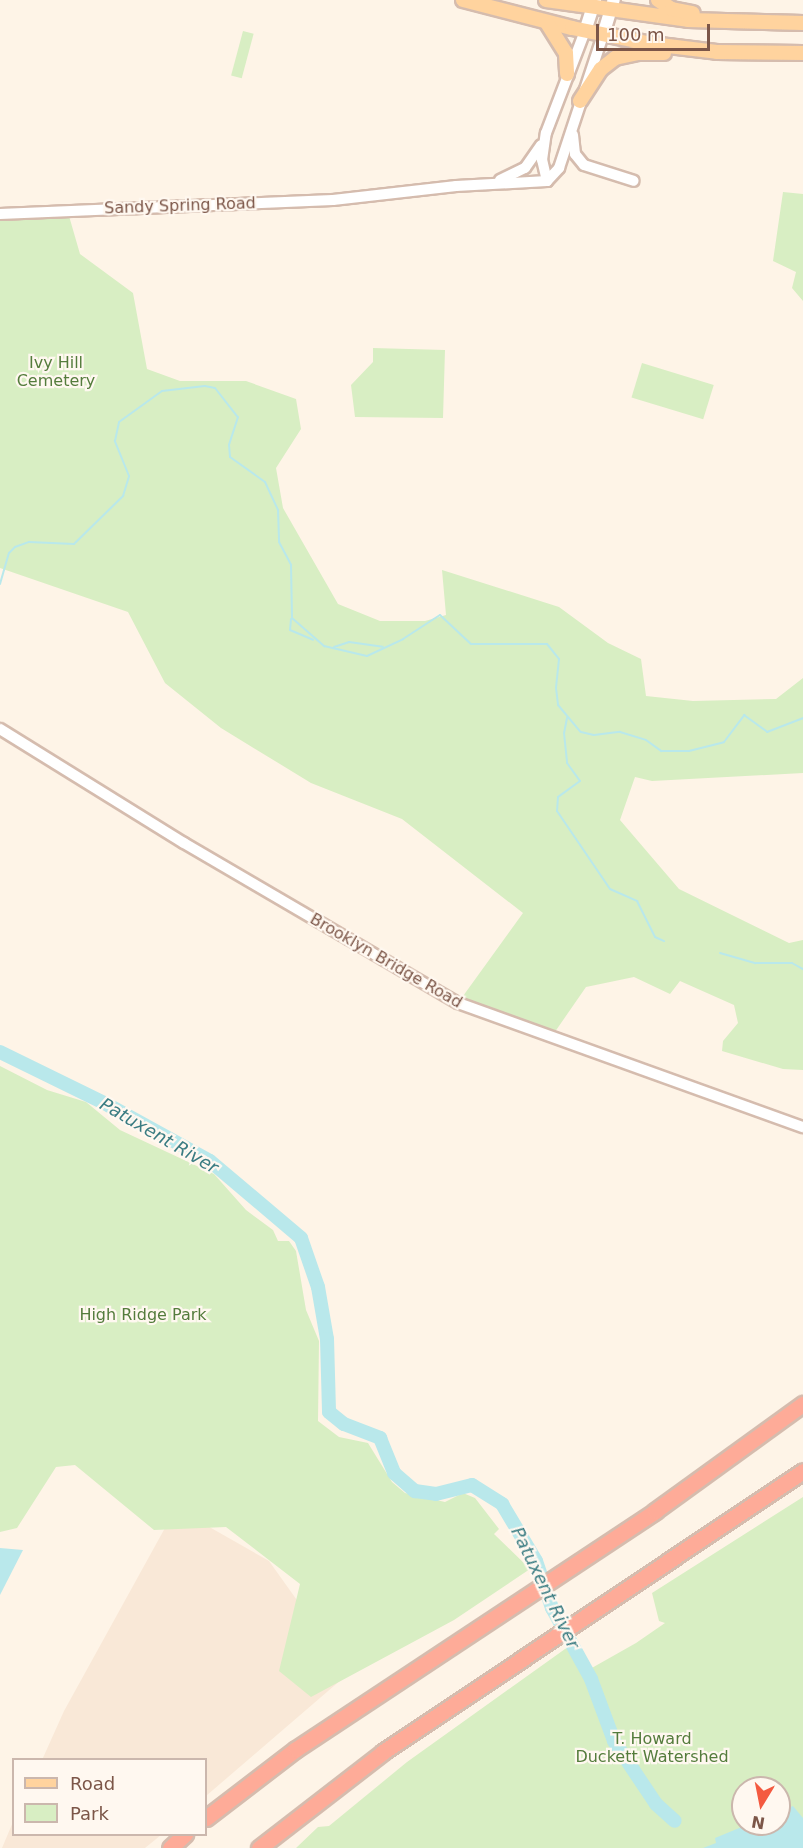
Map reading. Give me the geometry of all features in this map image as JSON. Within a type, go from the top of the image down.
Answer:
[{"type":"highway","points":[[207,1817],[296,1749],[614,1538],[803,1404]]},
{"type":"highway","points":[[259,1848],[327,1792],[803,1471]]},
{"type":"highway","points":[[170,1848],[183,1836]]},
{"type":"main road","points":[[463,0],[547,23],[603,35],[686,49],[756,54]]},
{"type":"main road","points":[[546,0],[613,6],[698,21],[797,23]]},
{"type":"main road","points":[[657,0],[688,12],[797,23]]},
{"type":"main road","points":[[585,31],[594,4]]},
{"type":"main road","points":[[603,35],[613,6]]},
{"type":"main road","points":[[547,23],[566,53],[567,74]]},
{"type":"main road","points":[[580,101],[601,69],[627,54],[803,53]]},
{"type":"street","points":[[547,181],[542,160],[546,133],[585,31]]},
{"type":"street","points":[[547,181],[559,168],[603,35]]},
{"type":"street","points":[[573,122],[573,147],[584,165],[634,181]]},
{"type":"street","points":[[493,183],[525,168],[546,133]]},
{"type":"street","name":"Sandy Spring Road","points":[[0,214],[360,196],[493,183],[547,181]]},
{"type":"street","name":"Brooklyn Bridge Road","points":[[0,729],[184,843],[458,1003],[803,1127]]},
{"type":"shaded area","points":[[176,1508],[269,1561],[349,1673],[207,1795],[207,1758],[43,1758],[64,1711]]},
{"type":"shaded area","points":[[12,1824],[12,1836],[160,1836],[145,1848],[2,1848]]},
{"type":"green space","points":[[243,31],[254,34],[242,78],[231,75]]},
{"type":"green space","points":[[783,192],[803,194],[803,301],[792,288],[796,272],[773,261]]},
{"type":"green space","name":"Ivy Hill Cemetery","points":[[67,209],[80,254],[133,293],[147,369],[180,381],[246,381],[296,399],[301,429],[276,468],[283,508],[338,604],[380,621],[425,621],[446,615],[442,570],[559,607],[608,643],[641,659],[646,696],[693,701],[776,699],[803,678],[803,773],[652,781],[635,777],[620,820],[679,889],[789,943],[803,940],[803,1070],[783,1069],[722,1051],[723,1041],[738,1023],[734,1005],[680,981],[670,994],[634,977],[586,987],[550,1039],[458,1003],[523,913],[402,819],[311,783],[221,728],[165,683],[128,612],[0,568],[0,215]]},
{"type":"green space","points":[[373,348],[445,350],[443,418],[355,417],[351,385],[373,362]]},
{"type":"green space","points":[[642,363],[714,385],[703,419],[631,397]]},
{"type":"green space","name":"High Ridge Park","points":[[0,1066],[47,1090],[86,1102],[120,1130],[214,1174],[246,1210],[273,1230],[278,1241],[289,1241],[296,1251],[306,1310],[319,1341],[318,1421],[339,1437],[368,1443],[392,1482],[405,1493],[445,1502],[463,1493],[475,1498],[499,1529],[494,1534],[530,1569],[454,1620],[311,1697],[279,1671],[300,1584],[226,1527],[154,1530],[75,1465],[56,1467],[17,1528],[0,1532]]},
{"type":"green space","name":"T. Howard Duckett Watershed","points":[[803,1497],[803,1848],[296,1848],[318,1827],[329,1826],[407,1762],[572,1644],[590,1669],[636,1643],[665,1623],[659,1621],[652,1593]]},
{"type":"water","points":[[0,1548],[23,1550],[0,1595]]},
{"type":"water","points":[[793,1806],[803,1818],[803,1848],[703,1848],[716,1843],[715,1838],[731,1831],[731,1836],[791,1836],[791,1807]]},
{"type":"waterway","points":[[0,584],[9,553],[15,547],[29,542],[74,544],[123,496],[129,476],[115,441],[119,422],[162,391],[205,386],[215,388],[238,417],[229,445],[230,457],[265,482],[278,510],[279,542],[291,565],[292,618],[324,646],[367,656],[403,639],[440,615],[471,644],[547,644],[559,659],[556,688],[558,705],[581,732],[594,735],[620,732],[646,740],[661,751],[689,751],[724,742],[744,715],[767,732],[803,718]]},
{"type":"waterway","points":[[291,619],[290,630],[313,640]]},
{"type":"waterway","points":[[334,647],[349,642],[383,647]]},
{"type":"waterway","points":[[567,718],[564,733],[567,763],[580,781],[558,797],[557,811],[610,889],[637,901],[655,937],[664,941]]},
{"type":"waterway","points":[[720,953],[756,963],[792,963],[803,969]]},
{"type":"waterway","name":"Patuxent River","points":[[0,1052],[108,1105],[210,1161],[301,1238],[318,1287],[327,1339],[329,1412],[344,1424],[380,1438],[394,1473],[415,1491],[436,1494],[472,1485],[502,1504],[536,1561],[552,1608],[591,1679],[614,1741],[656,1804],[675,1821]]}]
